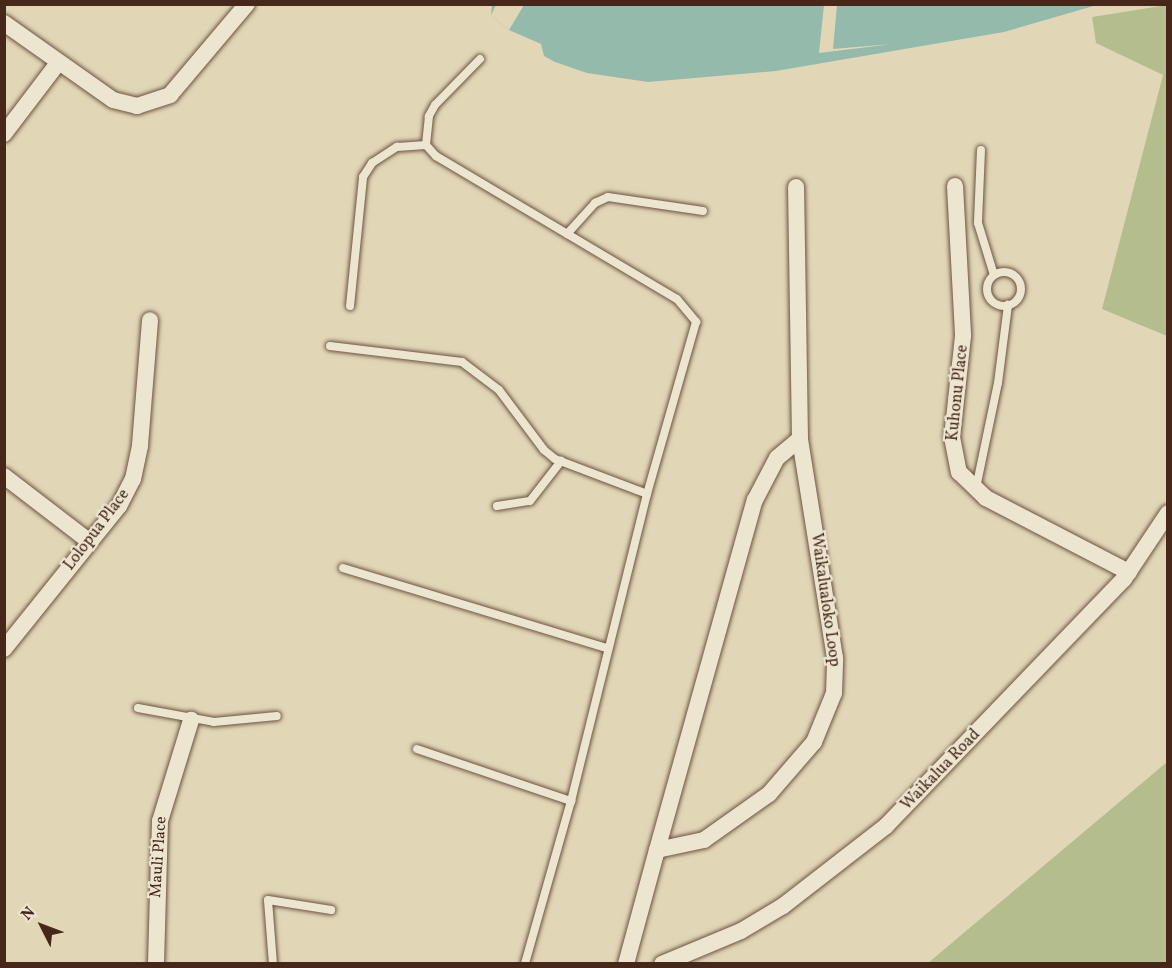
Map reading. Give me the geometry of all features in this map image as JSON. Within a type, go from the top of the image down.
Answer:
[{"type":"street","points":[[4,23],[113,100],[149,105],[179,86],[247,4]]},
{"type":"street","points":[[4,134],[58,63]]},
{"type":"street","name":"Kuhonu Place","points":[[955,186],[963,336],[952,449],[959,472],[975,491],[1129,572]]},
{"type":"street","name":"Waikalualoko Loop","points":[[657,850],[704,840],[749,811],[800,761],[830,710],[835,658],[800,439],[796,187]]},
{"type":"street","name":"Lolopua Place","points":[[4,649],[127,493],[138,462],[150,320]]},
{"type":"street","points":[[626,963],[755,500],[777,458],[800,439]]},
{"type":"street","points":[[4,476],[90,542]]},
{"type":"street","name":"Waikalua Road","points":[[662,963],[750,926],[855,853],[924,789],[1129,572],[1167,513]]},
{"type":"street","name":"Mauli Place","points":[[156,963],[160,821],[191,720]]},
{"type":"lane","points":[[480,59],[435,105],[429,116],[426,145],[436,156],[677,299],[696,322],[647,494],[607,648],[571,801],[525,963]]},
{"type":"lane","points":[[350,306],[363,177],[372,163],[390,151],[426,145]]},
{"type":"lane","points":[[981,150],[978,223],[994,275],[987,293],[995,303],[1008,305]]},
{"type":"lane","points":[[567,234],[595,203],[608,197],[703,211]]},
{"type":"lane","points":[[975,491],[998,382],[1008,305],[1021,292],[1018,279],[1007,272],[994,275]]},
{"type":"lane","points":[[330,346],[462,362],[499,390],[544,450],[561,461],[647,494]]},
{"type":"lane","points":[[497,506],[530,501],[561,461]]},
{"type":"lane","points":[[343,568],[607,648]]},
{"type":"lane","points":[[138,708],[191,720],[236,722],[277,716]]},
{"type":"lane","points":[[417,749],[571,801]]},
{"type":"lane","points":[[273,963],[268,900],[331,910]]},
{"type":"shaded area","points":[[492,4],[1097,5],[1004,32],[776,71],[648,82],[587,73],[555,62],[544,56],[541,44],[509,30],[491,15]]},
{"type":"shaded area","points":[[1168,5],[1167,336],[1102,309],[1163,75],[1096,43],[1092,17]]},
{"type":"shaded area","points":[[1167,762],[1167,963],[928,963]]},
{"type":"pier","points":[[496,5],[524,5],[509,30],[491,15]]},
{"type":"pier","points":[[824,5],[837,5],[833,49],[893,44],[819,53]]}]
